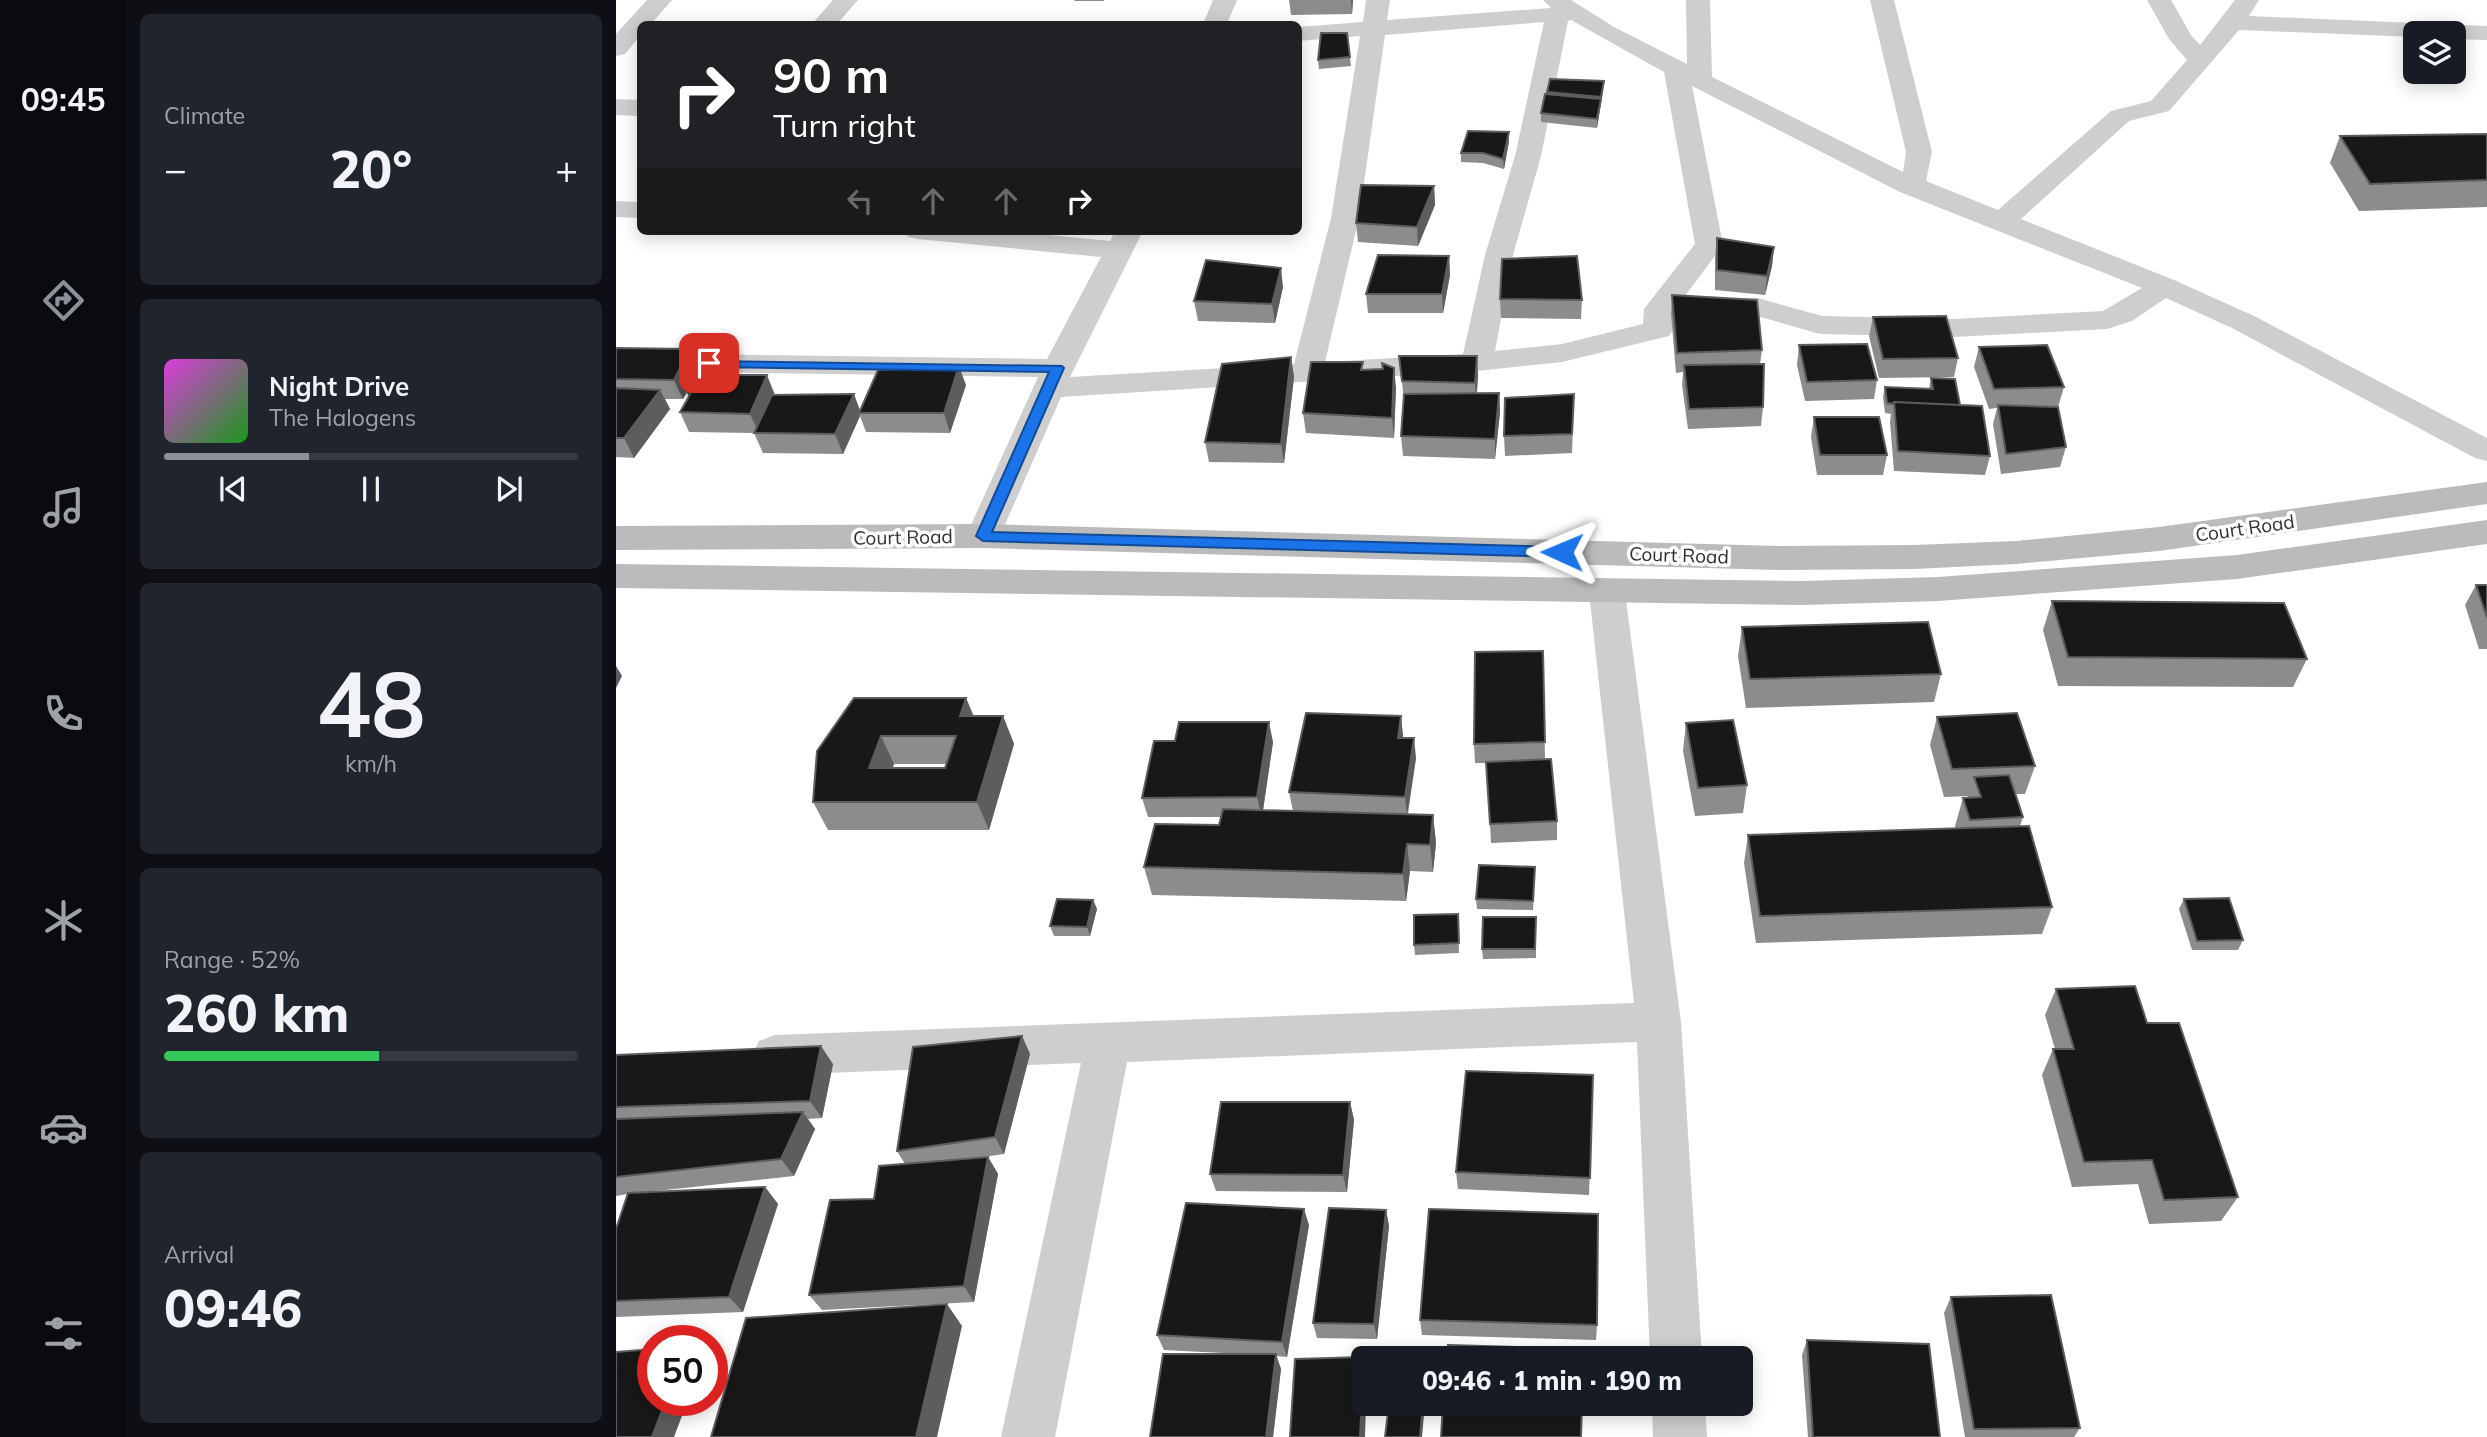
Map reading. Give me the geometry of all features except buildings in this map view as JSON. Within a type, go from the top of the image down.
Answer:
[{"type":"main road","name":"Court Road","points":[[616,538],[983,536],[1779,558],[1900,558],[2048,551],[2188,536],[2487,493]]},
{"type":"main road","name":"Court Road","points":[[616,576],[1803,593],[1938,589],[2237,567],[2487,532]]},
{"type":"street","points":[[637,21],[660,0]]},
{"type":"street","points":[[827,21],[846,0]]},
{"type":"street","points":[[1216,21],[1225,0]]},
{"type":"street","points":[[1307,373],[1345,218],[1378,0]]},
{"type":"street","points":[[616,362],[1054,378],[1307,373],[1477,362],[1562,353],[1658,330],[1659,309],[1709,245],[1688,74],[1698,0]]},
{"type":"street","points":[[1882,0],[1919,152],[1917,170],[1910,186]]},
{"type":"street","points":[[2159,0],[2181,39],[2200,60]]},
{"type":"street","points":[[2001,222],[2120,116],[2160,106],[2232,23],[2247,0]]},
{"type":"street","points":[[1477,362],[1499,255],[1528,156],[1562,9]]},
{"type":"street","points":[[1302,34],[1374,29],[1562,9],[1910,186],[2164,286],[2243,322],[2487,451]]},
{"type":"street","points":[[2232,23],[2484,36]]},
{"type":"street","points":[[616,49],[631,27]]},
{"type":"street","points":[[616,107],[637,108]]},
{"type":"street","points":[[616,209],[637,210]]},
{"type":"street","points":[[983,536],[1054,378],[1124,240],[1010,235]]},
{"type":"street","points":[[1659,309],[1758,307],[1820,325],[1954,328],[2115,318],[2164,286]]},
{"type":"street","points":[[1607,592],[1659,1022],[1675,1346]]},
{"type":"street","points":[[739,1057],[1659,1022]]},
{"type":"street","points":[[1028,1437],[1108,1043]]},
{"type":"street","points":[[1679,1416],[1680,1437]]},
{"type":"route","points":[[709,363],[1058,368],[983,536],[1562,552]]}]
